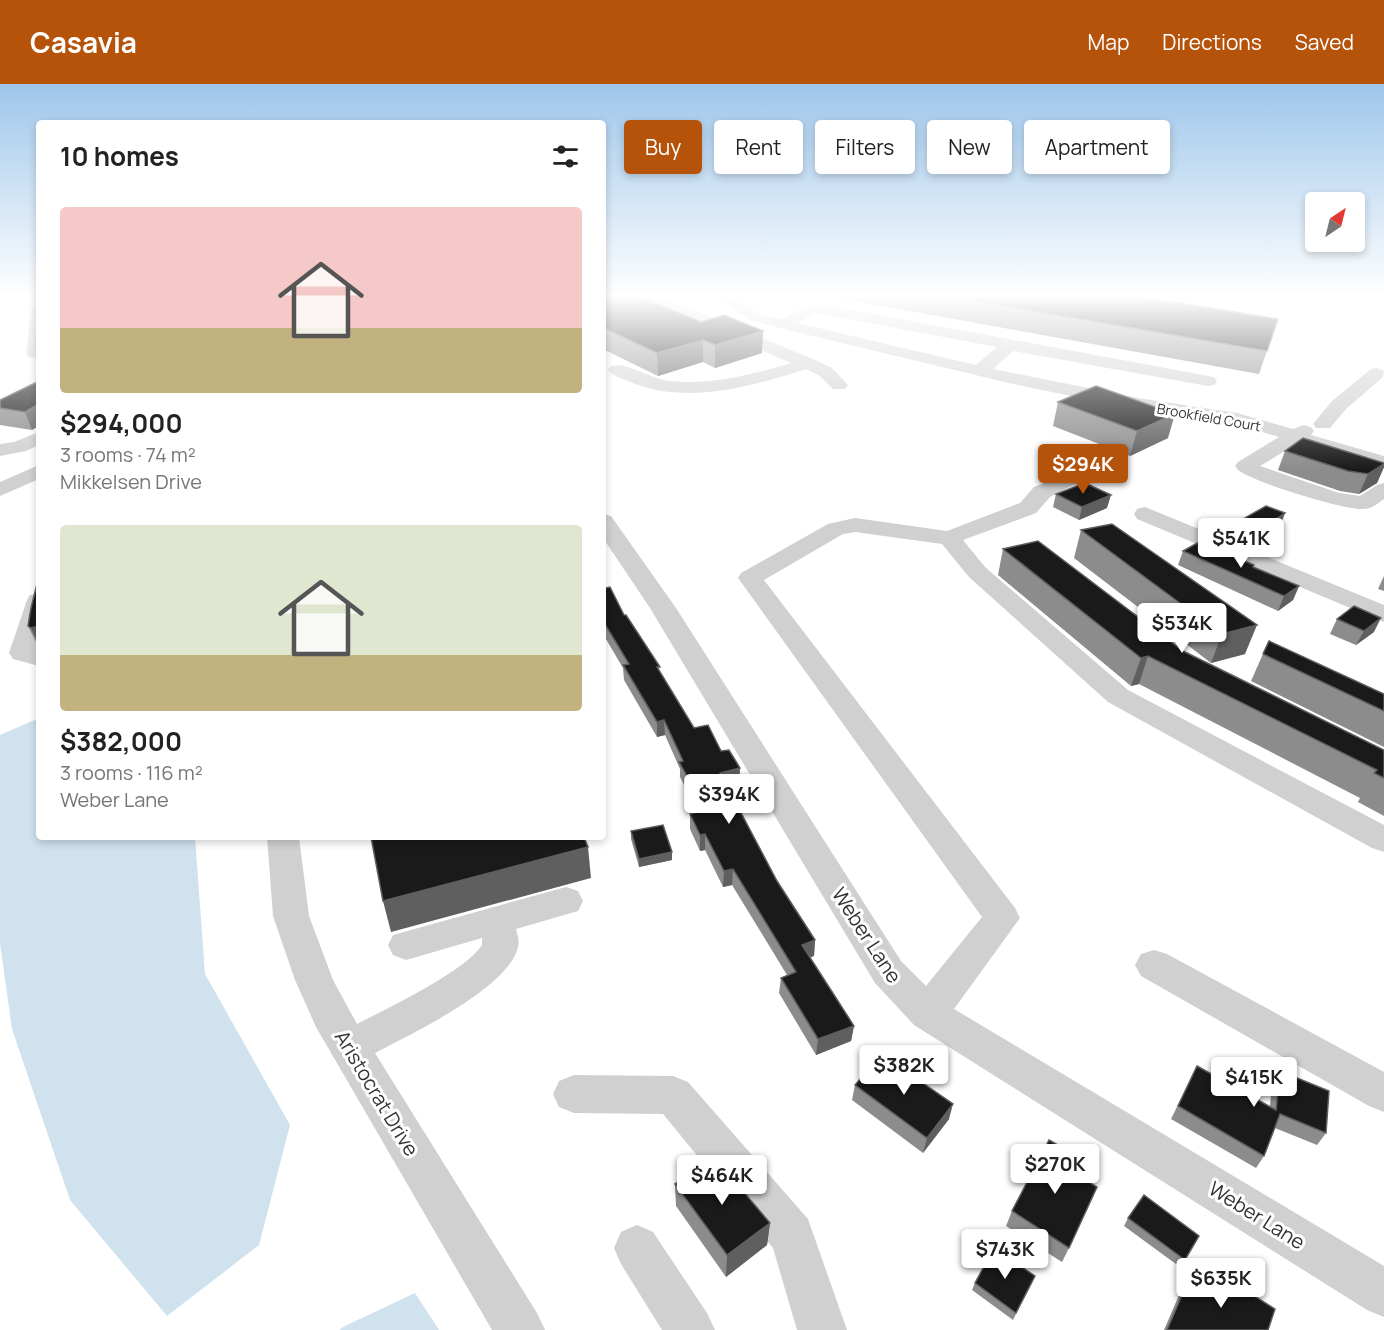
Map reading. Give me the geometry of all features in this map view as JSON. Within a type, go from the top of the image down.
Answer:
[{"type":"street","points":[[786,354],[826,372],[839,385]]},
{"type":"street","name":"Brookfield Court","points":[[909,354],[1138,404],[1237,419],[1287,440],[1384,462]]},
{"type":"street","points":[[980,371],[999,354]]},
{"type":"street","points":[[1031,354],[1082,364],[1171,387],[1177,376],[1208,381]]},
{"type":"street","points":[[616,370],[635,378],[666,386],[707,388],[750,381],[807,363]]},
{"type":"street","points":[[1377,373],[1339,405],[1323,424],[1287,440],[1245,466],[1335,499],[1364,503],[1384,489]]},
{"type":"street","points":[[1323,424],[1343,430]]},
{"type":"street","points":[[0,450],[19,447],[36,439]]},
{"type":"street","points":[[1287,440],[1384,479]]},
{"type":"street","points":[[0,490],[36,472]]},
{"type":"street","points":[[928,1013],[1002,918],[750,578],[836,528],[855,525],[949,538],[1028,508],[1042,492],[1068,480]]},
{"type":"street","points":[[1145,513],[1384,614]]},
{"type":"street","name":"Weber Lane","points":[[606,525],[663,608],[888,972],[928,1013],[1384,1293]]},
{"type":"street","points":[[949,538],[977,572],[1118,696],[1384,840]]},
{"type":"street","points":[[36,608],[22,653],[36,657]]},
{"type":"street","name":"Aristocrat Drive","points":[[283,840],[291,916],[314,980],[330,1015],[520,1330]]},
{"type":"street","points":[[406,945],[566,901]]},
{"type":"street","points":[[350,1047],[447,994],[492,963],[501,948],[496,921]]},
{"type":"street","points":[[1154,965],[1384,1093]]},
{"type":"street","points":[[574,1094],[673,1095],[792,1235],[822,1330]]},
{"type":"street","points":[[637,1248],[690,1330]]},
{"type":"water","points":[[36,719],[36,840],[195,840],[205,974],[290,1125],[259,1245],[167,1316],[70,1200],[12,1029],[0,943],[0,735]]},
{"type":"water","points":[[415,1293],[439,1330],[339,1330],[345,1326]]},
{"type":"building","points":[[36,382],[36,406],[25,412],[0,408],[0,400]]},
{"type":"building","points":[[1096,386],[1175,414],[1137,431],[1058,402]]},
{"type":"building","points":[[1303,438],[1384,464],[1368,474],[1348,471],[1285,451]]},
{"type":"building","points":[[1085,483],[1111,495],[1082,507],[1056,494]]},
{"type":"building","points":[[1266,506],[1285,513],[1264,527],[1243,519]]},
{"type":"building","points":[[1112,524],[1257,625],[1222,634],[1081,530]]},
{"type":"building","points":[[1038,541],[1183,651],[1384,750],[1384,778],[1374,773],[1377,770],[1148,656],[1141,658],[1003,549]]},
{"type":"building","points":[[1199,542],[1299,586],[1284,596],[1183,551]]},
{"type":"building","points":[[610,587],[624,615],[660,667],[657,667],[694,728],[708,725],[721,751],[729,750],[740,768],[720,773],[777,881],[815,940],[802,945],[854,1026],[818,1039],[781,978],[796,972],[733,869],[724,871],[705,834],[700,835],[690,814],[706,810],[679,762],[683,761],[664,720],[657,722],[623,665],[629,664],[606,626],[606,588]]},
{"type":"building","points":[[36,588],[36,627],[31,628],[28,626]]},
{"type":"building","points":[[1354,606],[1381,618],[1364,631],[1337,619]]},
{"type":"building","points":[[1269,641],[1384,694],[1384,711],[1263,654]]},
{"type":"building","points":[[663,825],[672,852],[639,859],[631,831]]},
{"type":"building","points":[[372,840],[585,840],[588,847],[383,901]]},
{"type":"building","points":[[881,1054],[953,1104],[927,1138],[855,1085]]},
{"type":"building","points":[[1197,1066],[1276,1110],[1280,1071],[1329,1091],[1326,1133],[1280,1114],[1264,1156],[1178,1106]]},
{"type":"building","points":[[1049,1140],[1077,1156],[1070,1171],[1097,1187],[1069,1248],[1012,1211]]},
{"type":"building","points":[[714,1157],[770,1223],[727,1255],[675,1184]]},
{"type":"building","points":[[1144,1195],[1199,1236],[1185,1260],[1128,1218]]},
{"type":"building","points":[[994,1248],[1035,1276],[1016,1313],[975,1283]]},
{"type":"building","points":[[1218,1273],[1275,1309],[1268,1330],[1167,1330],[1188,1281],[1210,1295]]}]
